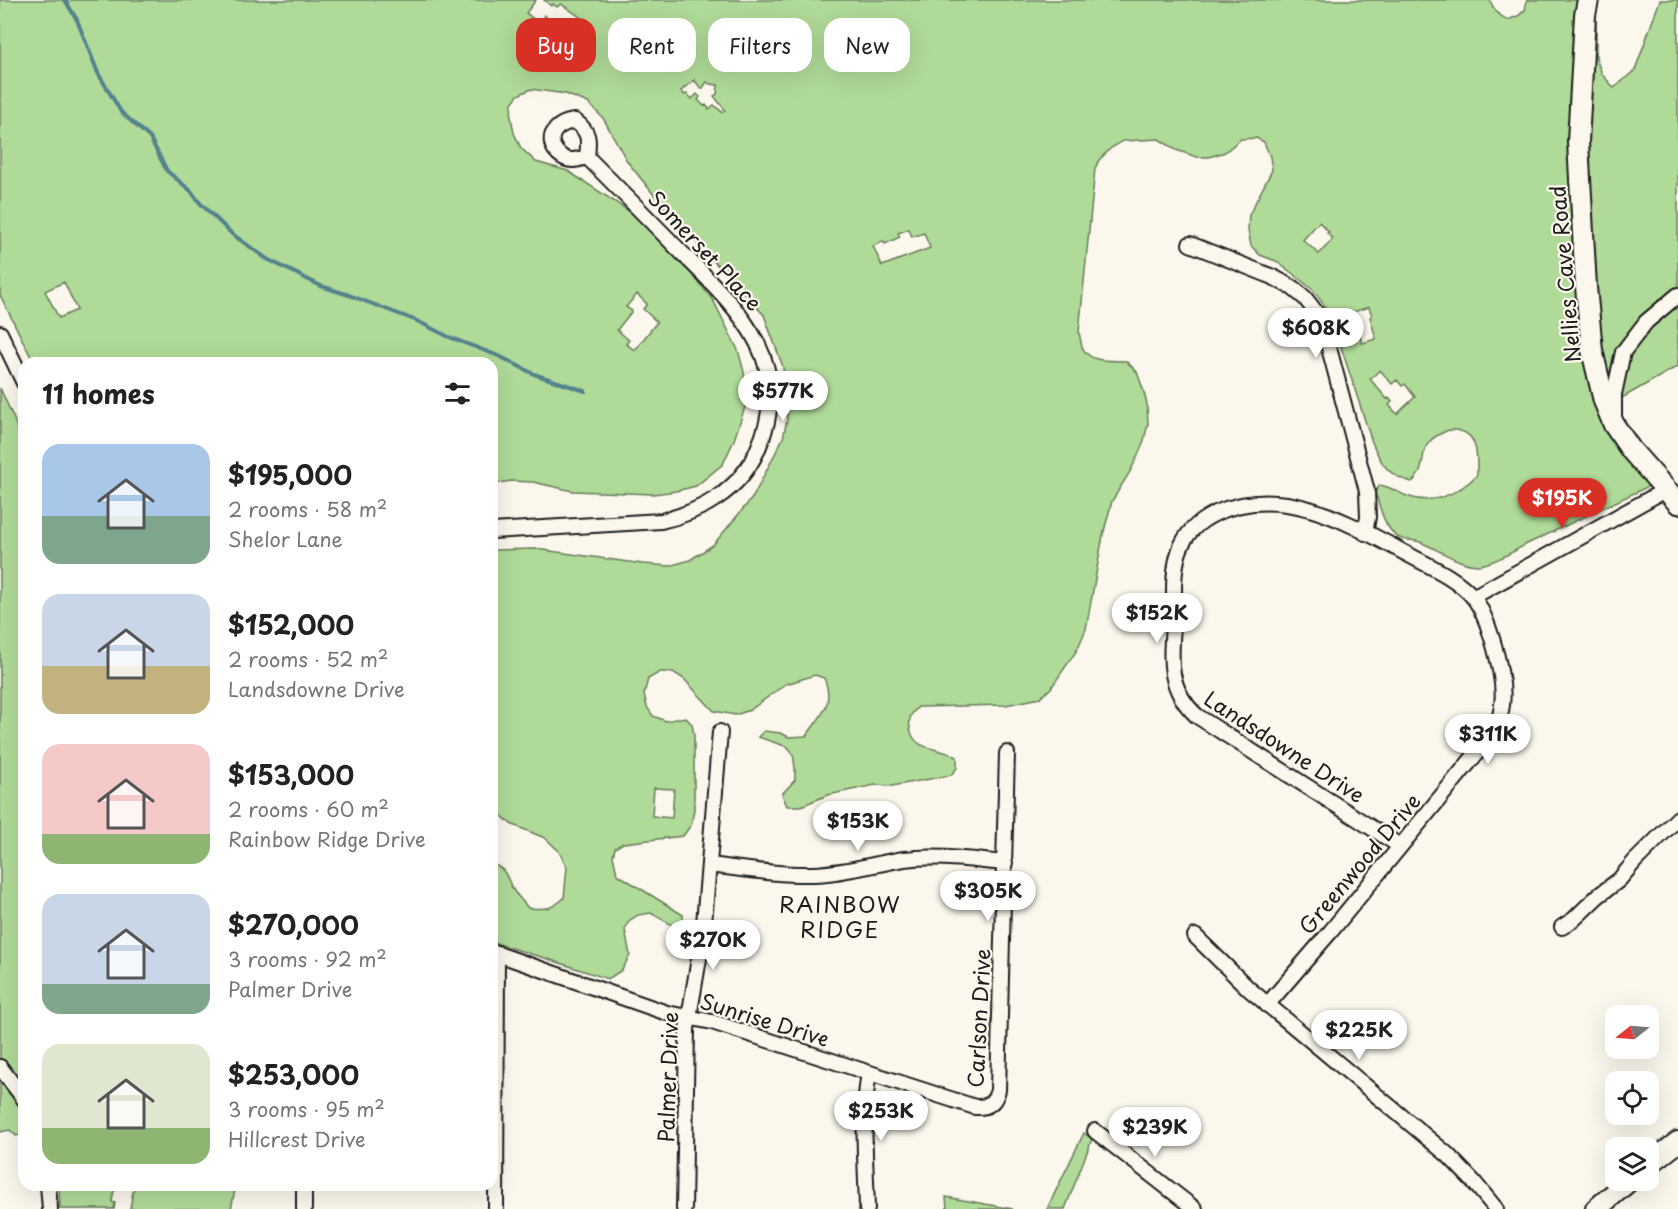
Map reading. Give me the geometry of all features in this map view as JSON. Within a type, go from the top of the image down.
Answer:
[{"type":"street","name":"Nellies Cave Road","points":[[1587,8],[1578,142],[1592,350],[1604,401],[1614,425],[1631,450],[1672,496]]},
{"type":"street","name":"Somerset Place","points":[[498,531],[661,521],[694,512],[723,494],[742,475],[755,456],[770,412],[767,370],[750,328],[720,291],[587,157]]},
{"type":"street","points":[[1190,244],[1280,280],[1301,294],[1315,311],[1325,333],[1367,491],[1368,517],[1365,533]]},
{"type":"street","points":[[1614,425],[1614,394],[1623,352],[1646,321],[1678,295]]},
{"type":"street","points":[[0,333],[18,370]]},
{"type":"street","points":[[1473,597],[1672,496]]},
{"type":"street","name":"Landsdowne Drive","points":[[1365,533],[1326,513],[1293,504],[1240,505],[1220,511],[1199,523],[1185,539],[1175,566],[1172,669],[1180,698],[1197,716],[1400,846]]},
{"type":"street","name":"Greenwood Drive","points":[[1267,1005],[1331,931],[1489,738],[1498,721],[1503,702],[1502,682],[1487,622],[1473,597],[1449,577],[1365,533]]},
{"type":"street","name":"Palmer Drive","points":[[684,1209],[685,1054],[688,1017],[703,935],[720,732]]},
{"type":"street","name":"Carlson Drive","points":[[992,1103],[997,1094],[998,1080],[1007,753]]},
{"type":"street","points":[[1562,927],[1619,880],[1678,818]]},
{"type":"street","points":[[709,866],[814,874],[929,857],[1005,863]]},
{"type":"street","points":[[1195,936],[1267,1005],[1449,1155],[1496,1209]]},
{"type":"street","name":"Sunrise Drive","points":[[498,953],[667,1013],[721,1025],[975,1107],[992,1103]]},
{"type":"street","points":[[0,1067],[18,1091]]},
{"type":"street","points":[[867,1209],[865,1114],[869,1073]]},
{"type":"street","points":[[1095,1131],[1195,1209]]},
{"type":"street","points":[[1659,1158],[1675,1149]]},
{"type":"street","points":[[48,1191],[50,1209]]},
{"type":"street","points":[[304,1191],[304,1209]]},
{"type":"street","points":[[496,1191],[496,1209]]},
{"type":"street","points":[[1596,1209],[1617,1191]]},
{"type":"green space","points":[[0,0],[536,0],[526,13],[532,18],[516,18],[516,72],[596,72],[596,18],[579,18],[561,4],[557,7],[553,4],[551,6],[544,0],[1490,0],[1497,12],[1508,20],[1525,10],[1527,0],[1578,0],[1596,22],[1596,58],[1602,74],[1614,88],[1635,70],[1660,0],[1678,0],[1678,366],[1620,399],[1624,427],[1653,466],[1647,487],[1489,563],[1470,564],[1420,542],[1397,537],[1390,530],[1380,509],[1375,492],[1380,485],[1416,499],[1435,499],[1453,493],[1477,475],[1476,449],[1471,437],[1466,433],[1453,430],[1433,438],[1425,450],[1418,476],[1412,482],[1391,473],[1382,463],[1372,442],[1330,313],[1313,290],[1276,261],[1260,255],[1251,246],[1248,230],[1249,215],[1272,170],[1264,142],[1256,138],[1241,139],[1225,152],[1209,157],[1197,157],[1176,150],[1159,139],[1123,141],[1111,148],[1099,160],[1095,169],[1079,332],[1082,347],[1090,356],[1101,360],[1126,361],[1137,372],[1147,404],[1148,424],[1143,444],[1131,470],[1112,501],[1103,535],[1086,629],[1077,650],[1051,688],[1040,698],[1006,705],[918,707],[910,719],[912,736],[922,745],[957,757],[957,768],[951,775],[892,786],[875,785],[828,795],[801,806],[787,806],[782,794],[795,780],[793,754],[788,747],[758,737],[764,731],[789,737],[806,736],[821,716],[827,703],[828,695],[824,678],[815,675],[786,684],[750,710],[735,715],[714,711],[684,679],[673,672],[660,672],[648,679],[644,694],[647,707],[653,716],[666,721],[685,717],[692,724],[694,810],[691,825],[683,836],[623,843],[615,848],[613,856],[617,874],[683,915],[683,922],[679,929],[651,913],[638,915],[629,921],[625,930],[630,955],[622,970],[608,979],[498,944],[498,867],[528,908],[551,907],[564,898],[567,867],[558,850],[545,838],[511,824],[498,812],[498,550],[536,549],[669,566],[690,560],[713,545],[753,497],[783,438],[787,419],[783,367],[764,315],[666,210],[627,161],[603,118],[588,103],[566,94],[531,89],[518,95],[512,103],[511,117],[514,133],[521,148],[536,162],[568,171],[635,215],[683,263],[713,300],[738,350],[744,372],[746,404],[723,464],[696,486],[653,494],[573,491],[533,482],[498,483],[498,357],[31,357],[0,295]],"holes":[[[694,80],[702,89],[707,82],[718,85],[717,94],[714,96],[725,110],[722,112],[714,105],[709,109],[698,100],[700,97],[697,94],[692,99],[687,94],[685,95],[681,91]],[[1319,222],[1333,239],[1319,254],[1303,240]],[[909,229],[912,237],[924,233],[930,248],[882,266],[873,246],[883,241],[885,244],[900,237],[898,233]],[[64,282],[77,310],[59,318],[45,291]],[[637,294],[647,304],[643,309],[657,322],[635,350],[626,344],[629,340],[617,330],[632,311],[626,307]],[[1369,307],[1376,339],[1362,343],[1353,312]],[[1380,370],[1392,384],[1397,380],[1402,386],[1405,384],[1415,397],[1397,414],[1389,405],[1392,402],[1389,398],[1387,399],[1370,379]],[[654,788],[674,789],[672,818],[652,816]]]},
{"type":"green space","points":[[0,388],[18,431],[18,1136],[10,1130],[0,1132]]},
{"type":"green space","points":[[1084,1133],[1092,1139],[1065,1209],[1047,1209]]},
{"type":"green space","points":[[59,1191],[114,1191],[112,1202],[115,1203],[114,1209],[60,1209]]},
{"type":"green space","points":[[133,1191],[235,1191],[231,1209],[130,1209]]},
{"type":"green space","points":[[946,1197],[1013,1209],[947,1209]]},
{"type":"waterway","points":[[65,0],[77,20],[98,73],[121,112],[150,138],[167,171],[191,191],[232,234],[267,259],[321,286],[417,321],[449,337],[501,357],[534,374],[585,391]]},
{"type":"district","name":"RAINBOW RIDGE","points":[[840,916]]}]
